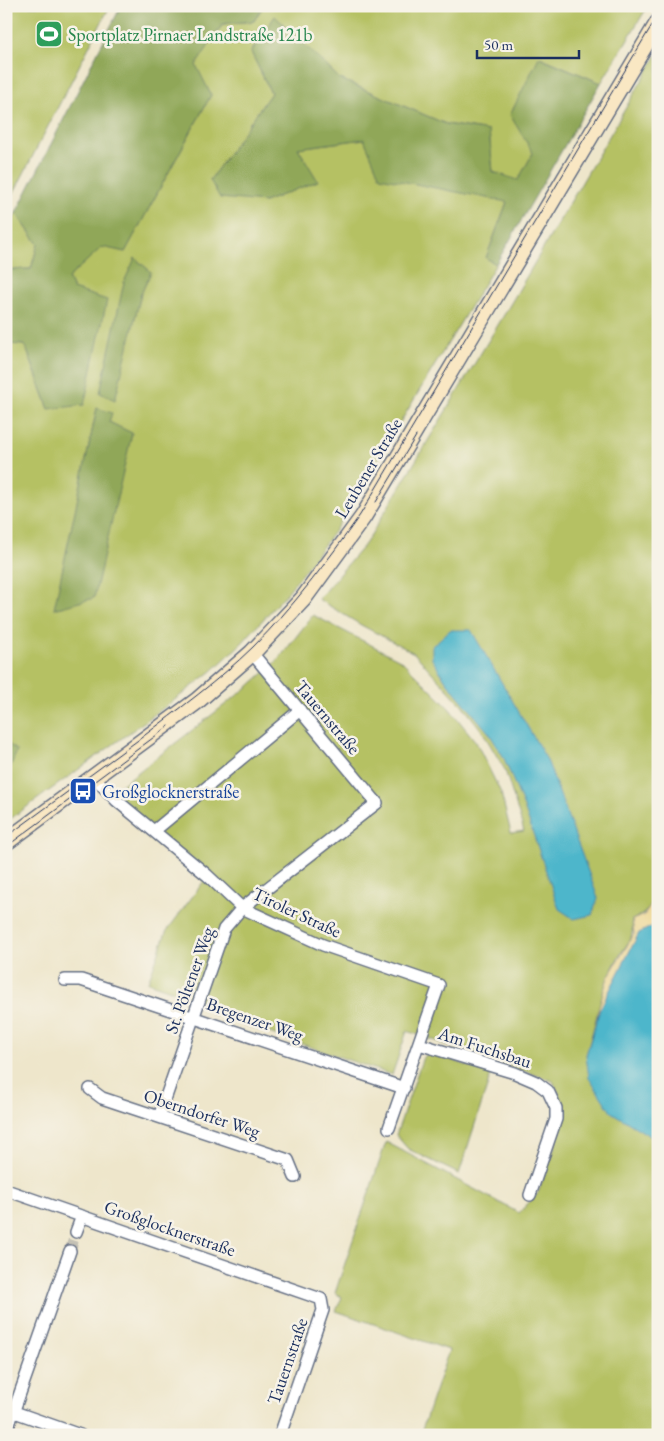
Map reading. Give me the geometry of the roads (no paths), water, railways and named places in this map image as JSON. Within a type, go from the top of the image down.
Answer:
[{"type":"street","name":"Leubener Straße","points":[[6,842],[197,701],[252,653],[302,599],[363,517],[658,23]]},
{"type":"street","name":"Tauernstraße","points":[[252,653],[377,803]]},
{"type":"street","points":[[154,831],[300,710]]},
{"type":"street","name":"Tiroler Straße","points":[[94,777],[116,800],[207,876],[242,908],[323,945],[439,985],[419,1044]]},
{"type":"street","name":"St. Pöltener Weg","points":[[159,1117],[224,929],[242,908],[377,803]]},
{"type":"street","name":"Bregenzer Weg","points":[[65,980],[81,980],[404,1088]]},
{"type":"street","points":[[389,1128],[419,1044]]},
{"type":"street","name":"Am Fuchsbau","points":[[419,1044],[515,1073],[536,1082],[548,1091],[556,1108],[556,1119],[530,1195]]},
{"type":"street","name":"Oberndorfer Weg","points":[[90,1089],[102,1098],[288,1160],[295,1177]]},
{"type":"street","name":"Großglocknerstraße","points":[[6,1190],[321,1299]]},
{"type":"street","points":[[76,1232],[82,1216]]},
{"type":"street","points":[[6,1433],[10,1410],[70,1251]]},
{"type":"street","name":"Tauernstraße","points":[[280,1435],[323,1310],[321,1299]]},
{"type":"street","points":[[10,1410],[80,1435]]},
{"type":"water","points":[[450,630],[471,630],[547,760],[598,898],[592,915],[574,919],[559,909],[524,807],[503,756],[489,733],[446,681],[432,659],[432,646]]},
{"type":"water","points":[[658,893],[658,1141],[611,1112],[589,1078],[586,1055],[600,1009],[639,933],[657,924],[656,898]]},
{"type":"tunnel","points":[[70,1251],[76,1232]]},
{"type":"tram line","points":[[6,837],[141,738],[212,683],[253,647],[309,584],[360,515],[658,15]]},
{"type":"tram line","points":[[376,502],[416,436]]},
{"type":"tram line","points":[[6,847],[169,726]]},
{"type":"place","name":"Sportplatz Pirnaer Landstraße 121b","points":[[49,34]]},
{"type":"place","name":"Großglocknerstraße","points":[[83,791]]}]
